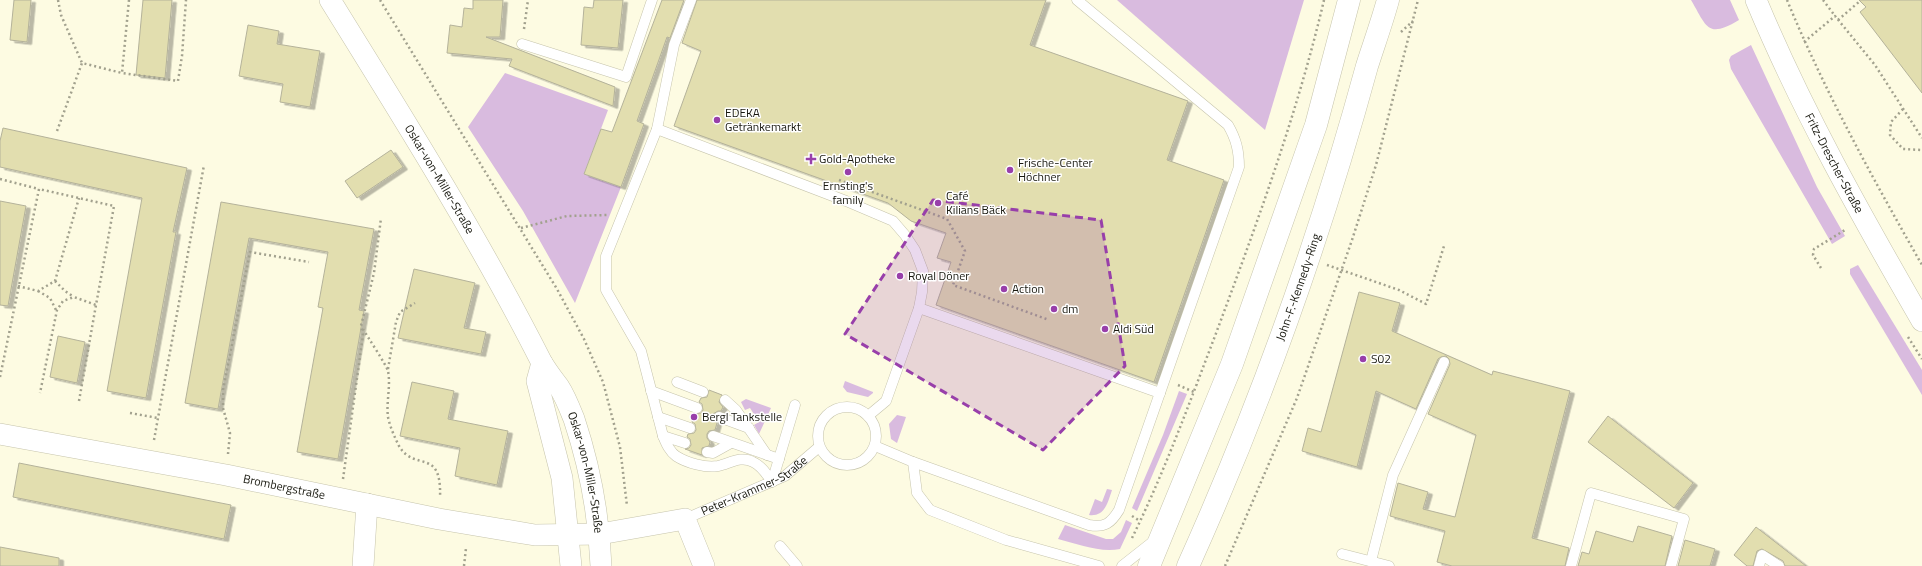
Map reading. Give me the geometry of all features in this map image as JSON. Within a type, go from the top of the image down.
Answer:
[{"type":"main road","points":[[1149,566],[1165,531],[1232,364],[1316,125],[1349,0]]},
{"type":"main road","name":"John-F.-Kennedy-Ring","points":[[1188,566],[1218,498],[1284,333],[1345,147],[1388,0]]},
{"type":"street","name":"Oskar-von-Miller-Straße","points":[[330,0],[440,178],[497,275],[542,363],[560,390],[573,418],[590,473],[600,534],[602,566]]},
{"type":"street","name":"Fritz-Drescher-Straße","points":[[1756,0],[1782,60],[1849,192],[1922,321]]},
{"type":"street","name":"Oskar-von-Miller-Straße","points":[[542,363],[537,381],[562,478],[571,566]]},
{"type":"street","name":"Brombergstraße","points":[[0,434],[226,475],[439,519],[535,535],[568,535]]},
{"type":"street","points":[[363,566],[367,504]]},
{"type":"street","name":"Peter-Krammer-Straße","points":[[568,535],[600,534],[685,519],[704,566]]},
{"type":"lane","points":[[522,44],[626,77],[652,0]]},
{"type":"lane","points":[[691,0],[674,45],[657,129],[606,256],[606,290],[641,351],[663,436],[668,448],[676,456],[707,467],[718,466],[739,460],[753,462],[761,468],[772,482]]},
{"type":"lane","points":[[874,446],[912,462],[1089,525],[1098,527],[1107,525],[1119,510],[1239,166],[1239,150],[1236,138],[1228,125],[1077,0]]},
{"type":"lane","points":[[657,129],[846,201],[893,221],[915,250],[923,271],[922,292],[919,308],[886,401],[868,416]]},
{"type":"lane","points":[[919,308],[1160,393]]},
{"type":"lane","points":[[1371,561],[1393,475],[1444,362]]},
{"type":"lane","points":[[677,382],[703,392]]},
{"type":"lane","points":[[651,391],[697,408]]},
{"type":"lane","points":[[725,400],[736,410],[767,455]]},
{"type":"lane","points":[[772,482],[794,404]]},
{"type":"lane","points":[[853,407],[868,416],[873,423],[876,432],[874,446],[864,460],[854,465],[844,466],[833,462],[825,456],[819,447],[818,429],[822,421],[834,409],[853,407]]},
{"type":"lane","points":[[658,417],[690,428]]},
{"type":"lane","points":[[719,417],[749,428]]},
{"type":"lane","points":[[663,436],[685,443]]},
{"type":"lane","points":[[713,436],[779,459]]},
{"type":"lane","points":[[707,452],[713,453],[731,443]]},
{"type":"lane","name":"Peter-Krammer-Straße","points":[[685,519],[732,497],[785,476],[819,447]]},
{"type":"lane","points":[[912,462],[917,494],[930,510],[1006,540],[1099,566]]},
{"type":"lane","points":[[1571,566],[1591,493],[1684,519],[1670,566]]},
{"type":"lane","points":[[1122,566],[1165,531]]},
{"type":"lane","points":[[780,546],[797,566]]},
{"type":"lane","points":[[1342,554],[1388,566]]},
{"type":"lane","points":[[1759,566],[1762,555],[1779,566]]},
{"type":"path","points":[[57,131],[82,63],[61,15],[58,0]]},
{"type":"path","points":[[122,73],[130,0]]},
{"type":"path","points":[[82,63],[122,73],[178,81],[182,56],[186,0]]},
{"type":"path","points":[[380,0],[521,228],[561,295],[584,339],[602,382],[620,447],[627,506]]},
{"type":"path","points":[[522,44],[528,0]]},
{"type":"path","points":[[1130,542],[1148,503],[1194,392],[1239,274],[1312,50],[1324,0]]},
{"type":"path","points":[[1225,566],[1297,398],[1341,270],[1376,164],[1418,0]]},
{"type":"path","points":[[1787,0],[1804,42],[1873,180],[1922,265]]},
{"type":"path","points":[[1824,0],[1838,20],[1875,65],[1922,138]]},
{"type":"path","points":[[1838,20],[1860,1]]},
{"type":"path","points":[[1804,42],[1835,16]]},
{"type":"path","points":[[1903,109],[1891,122],[1890,135],[1903,149],[1922,150]]},
{"type":"path","points":[[150,461],[204,166]]},
{"type":"path","points":[[0,179],[114,206],[79,401]]},
{"type":"path","points":[[0,376],[39,189]]},
{"type":"path","points":[[38,291],[55,281],[78,198]]},
{"type":"path","points":[[521,228],[567,216],[622,214]]},
{"type":"path","points":[[340,499],[363,335],[362,326],[374,273],[381,218]]},
{"type":"path","points":[[1821,268],[1813,255],[1814,249],[1845,230]]},
{"type":"path","points":[[1327,265],[1399,290],[1426,304],[1444,246]]},
{"type":"path","points":[[226,475],[230,433],[223,408],[223,390],[250,252],[309,262]]},
{"type":"path","points":[[55,281],[65,291],[74,297],[96,306]]},
{"type":"path","points":[[18,286],[38,291],[50,298],[56,310]]},
{"type":"path","points":[[40,393],[56,310],[63,301],[74,297]]},
{"type":"path","points":[[415,303],[400,312],[396,322],[388,370],[388,417],[394,436],[400,448],[410,457],[423,461],[433,467],[438,473],[440,487],[439,519]]},
{"type":"path","points":[[362,326],[388,370]]},
{"type":"path","points":[[130,413],[158,418]]},
{"type":"path","points":[[464,566],[466,548]]},
{"type":"highlighted area","points":[[933,200],[1101,220],[1125,366],[1043,450],[845,334]]},
{"type":"shaded area","points":[[1117,0],[1304,0],[1265,130]]},
{"type":"shaded area","points":[[1691,0],[1730,0],[1739,20],[1720,29],[1709,27]]},
{"type":"shaded area","points":[[1751,45],[1817,187],[1845,236],[1832,244],[1731,69],[1729,60],[1731,56]]},
{"type":"shaded area","points":[[505,73],[608,110],[584,174],[621,187],[575,303],[523,211],[468,127]]},
{"type":"shaded area","points":[[1858,265],[1922,370],[1922,395],[1850,274],[1850,269]]},
{"type":"shaded area","points":[[845,381],[873,393],[868,397],[847,392],[843,387]]},
{"type":"shaded area","points":[[1179,391],[1187,394],[1137,511],[1132,508],[1163,435]]},
{"type":"shaded area","points":[[746,399],[771,408],[759,434],[754,425],[759,422],[750,408],[745,410],[741,402]]},
{"type":"shaded area","points":[[897,415],[906,417],[897,443],[891,439],[889,424]]},
{"type":"shaded area","points":[[1107,489],[1112,490],[1105,508],[1099,514],[1089,515],[1095,499],[1102,502]]},
{"type":"shaded area","points":[[1126,520],[1132,523],[1120,549],[1097,549],[1058,539],[1065,525],[1106,539],[1113,539],[1121,532]]},
{"type":"building","points":[[14,0],[31,0],[27,42],[10,40]]},
{"type":"building","points":[[143,0],[172,0],[165,78],[136,75]]},
{"type":"building","points":[[473,0],[503,0],[500,37],[486,37],[615,87],[613,106],[509,66],[512,59],[447,53],[450,25],[462,27],[464,8],[473,9]]},
{"type":"building","points":[[594,0],[623,0],[618,48],[581,45],[584,7],[593,8]]},
{"type":"building","points":[[662,0],[684,0],[670,38],[667,37],[637,121],[644,124],[621,187],[584,174],[601,129],[612,132]]},
{"type":"building","name":"Frische-Center Höchner","points":[[697,0],[1046,0],[1030,45],[1188,101],[1167,160],[1224,180],[1154,382],[936,305],[951,262],[937,258],[946,233],[911,221],[888,203],[674,126],[701,51],[682,43]]},
{"type":"building","points":[[1859,0],[1922,0],[1922,93],[1860,12],[1866,7]]},
{"type":"building","points":[[248,25],[279,31],[277,44],[320,51],[310,107],[280,102],[283,84],[239,76]]},
{"type":"building","points":[[3,128],[187,168],[173,232],[176,232],[146,398],[107,391],[142,198],[0,167],[0,141]]},
{"type":"building","points":[[391,150],[403,167],[357,198],[345,181]]},
{"type":"building","points":[[0,201],[26,206],[8,306],[0,305]]},
{"type":"building","points":[[221,202],[374,229],[359,310],[364,311],[338,459],[297,452],[323,308],[318,307],[328,252],[249,238],[218,409],[185,403]]},
{"type":"building","points":[[414,269],[475,283],[464,328],[486,332],[481,354],[398,338]]},
{"type":"building","points":[[1359,292],[1400,303],[1392,331],[1492,375],[1493,371],[1570,391],[1532,538],[1569,548],[1565,566],[1452,566],[1437,562],[1445,531],[1390,516],[1398,483],[1428,492],[1423,509],[1455,517],[1476,435],[1428,414],[1450,364],[1449,359],[1446,356],[1438,359],[1416,409],[1376,391],[1357,467],[1302,451],[1308,428],[1321,432]]},
{"type":"building","points":[[58,336],[85,342],[77,383],[50,377]]},
{"type":"building","points":[[412,382],[454,391],[448,419],[508,431],[497,485],[455,476],[460,448],[400,436]]},
{"type":"building","points":[[709,390],[722,395],[719,402],[723,407],[721,411],[713,414],[713,418],[717,423],[715,430],[709,431],[707,434],[707,438],[710,442],[709,446],[702,448],[702,455],[685,449],[689,448],[691,445],[690,439],[687,437],[688,434],[694,433],[696,430],[695,424],[692,422],[695,414],[701,413],[703,410],[702,404],[699,402],[701,398],[707,397]]},
{"type":"building","points":[[1608,416],[1693,483],[1674,508],[1588,442]]},
{"type":"building","points":[[19,463],[231,505],[224,539],[13,497]]},
{"type":"building","points":[[1638,526],[1672,536],[1665,566],[1578,566],[1582,552],[1589,554],[1596,531],[1633,542]]},
{"type":"building","points":[[1756,527],[1806,566],[1785,566],[1783,561],[1762,549],[1757,551],[1753,566],[1747,566],[1734,555]]},
{"type":"building","points":[[1685,540],[1715,549],[1710,566],[1678,566]]},
{"type":"building","points":[[0,547],[59,558],[59,566],[0,566]]},
{"type":"place","name":"EDEKA Getränkemarkt","points":[[717,120]]},
{"type":"place","name":"Gold-Apotheke","points":[[811,159]]},
{"type":"place","name":"Frische-Center Höchner","points":[[1010,170]]},
{"type":"place","name":"Ernsting's family","points":[[848,172]]},
{"type":"place","name":"Café Kilians Bäck","points":[[938,203]]},
{"type":"place","name":"Royal Döner","points":[[900,276]]},
{"type":"place","name":"Action","points":[[1004,289]]},
{"type":"place","name":"dm","points":[[1054,309]]},
{"type":"place","name":"Aldi Süd","points":[[1105,329]]},
{"type":"place","name":"S02","points":[[1363,359]]},
{"type":"place","name":"Bergl Tankstelle","points":[[694,417]]}]
